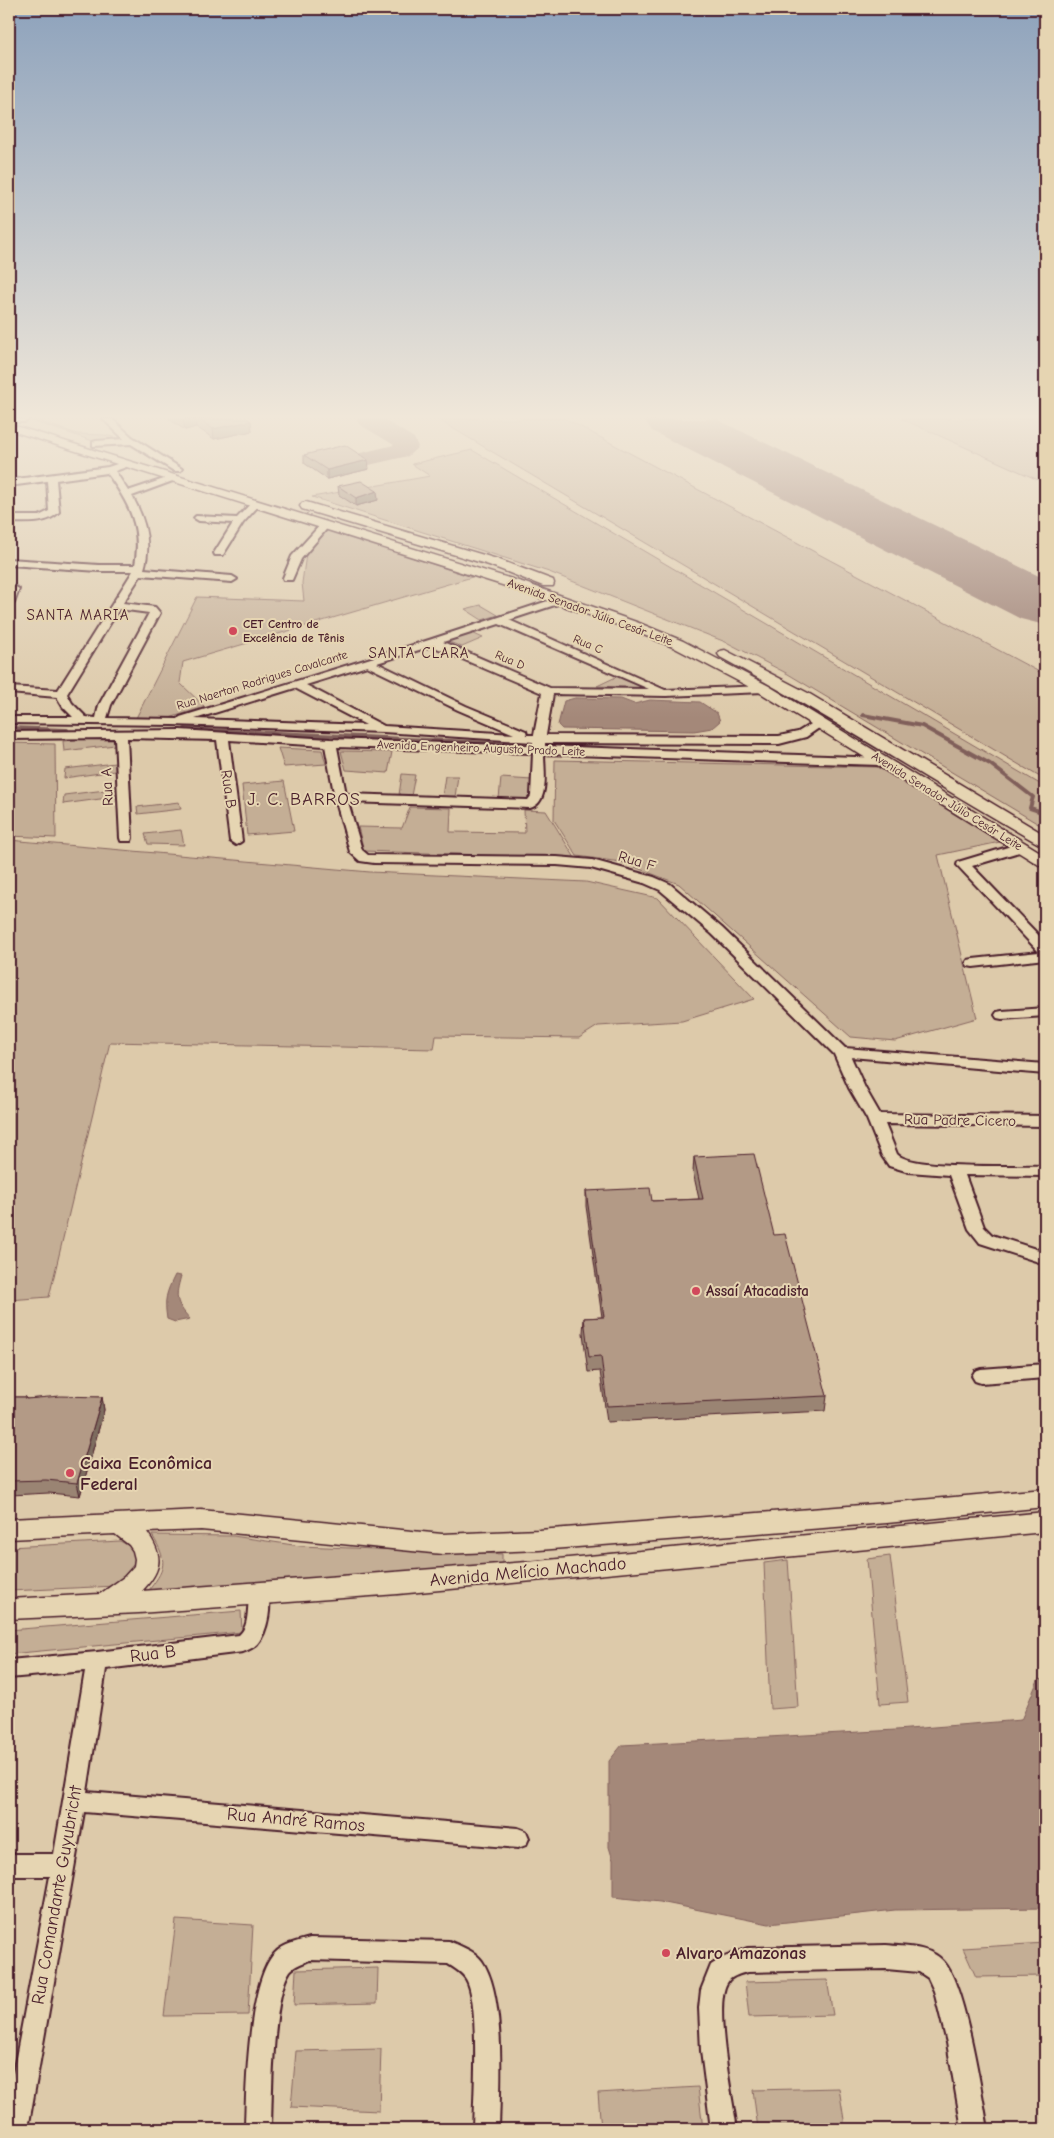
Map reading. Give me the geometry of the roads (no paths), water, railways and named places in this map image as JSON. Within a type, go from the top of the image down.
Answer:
[{"type":"main road","name":"Avenida Senador Júlio Cesár Leite","points":[[305,519],[560,600],[678,644],[764,689],[1045,862]]},
{"type":"main road","name":"Avenida Senador Júlio Cesár Leite","points":[[345,519],[418,539],[502,566],[644,618],[710,647],[750,666],[803,696],[1045,841]]},
{"type":"main road","points":[[369,539],[385,536],[391,531]]},
{"type":"main road","points":[[396,547],[402,541],[418,539]]},
{"type":"main road","name":"Avenida Melício Machado","points":[[9,1529],[201,1520],[452,1543],[539,1540],[887,1513],[1045,1498]]},
{"type":"main road","name":"Avenida Melício Machado","points":[[9,1609],[259,1595],[557,1570],[1045,1522]]},
{"type":"main road","points":[[102,1605],[140,1580],[146,1566],[147,1555],[138,1539],[119,1523]]},
{"type":"street","points":[[61,694],[74,670],[139,570],[143,544],[137,519]]},
{"type":"street","points":[[209,519],[239,521]]},
{"type":"street","points":[[219,553],[241,519]]},
{"type":"street","points":[[288,578],[296,558],[325,525]]},
{"type":"street","points":[[9,562],[139,570],[232,579]]},
{"type":"street","points":[[9,603],[14,590]]},
{"type":"street","name":"Rua Naerton Rodrigues Cavalcante","points":[[173,722],[433,642],[560,600]]},
{"type":"street","points":[[101,720],[105,705],[155,613],[151,609],[117,606]]},
{"type":"street","name":"Rua C","points":[[499,620],[666,693]]},
{"type":"street","name":"Rua D","points":[[433,642],[548,691]]},
{"type":"street","points":[[366,662],[539,745]]},
{"type":"street","points":[[296,684],[383,729]]},
{"type":"street","points":[[330,743],[341,798],[530,804],[535,801],[537,796],[539,745],[548,691],[666,693],[764,689]]},
{"type":"street","points":[[9,690],[61,694]]},
{"type":"street","points":[[61,694],[82,720],[82,734]]},
{"type":"street","name":"Avenida Engenheiro Augusto Prado Leite","points":[[9,720],[101,720],[383,729],[539,745],[880,761]]},
{"type":"street","name":"Avenida Engenheiro Augusto Prado Leite","points":[[9,735],[120,733],[330,743],[539,745],[779,740],[802,735],[820,723]]},
{"type":"street","name":"Rua A","points":[[120,733],[126,838]]},
{"type":"street","name":"Rua B","points":[[223,737],[236,841]]},
{"type":"street","name":"Rua F","points":[[341,798],[356,852],[359,856],[374,859],[557,861],[592,864],[649,880],[665,887],[717,931],[842,1052]]},
{"type":"street","points":[[1021,847],[963,865],[1045,950]]},
{"type":"street","points":[[973,963],[1045,955]]},
{"type":"street","points":[[1002,1015],[1045,1012]]},
{"type":"street","points":[[1045,1069],[842,1052],[857,1088],[875,1119],[890,1156],[901,1166],[955,1170],[1045,1171]]},
{"type":"street","name":"Rua Padre Cicero","points":[[875,1119],[1045,1121]]},
{"type":"street","points":[[955,1170],[977,1229],[986,1239],[994,1244],[1045,1258]]},
{"type":"street","points":[[981,1376],[1045,1371]]},
{"type":"street","name":"Rua B","points":[[9,1670],[243,1643],[255,1633],[259,1595]]},
{"type":"street","name":"Rua Comandante Guyubricht","points":[[15,2129],[15,2096],[63,1865],[97,1661]]},
{"type":"street","name":"Rua André Ramos","points":[[75,1801],[518,1838]]},
{"type":"street","points":[[9,1865],[63,1865]]},
{"type":"street","points":[[258,2129],[266,2007],[274,1976],[282,1961],[294,1954],[310,1949],[449,1953],[463,1960],[474,1969],[482,1984],[485,2006],[486,2129]]},
{"type":"street","points":[[724,2129],[710,2028],[711,1999],[717,1977],[729,1966],[747,1960],[886,1957],[916,1959],[927,1963],[936,1970],[945,1988],[959,2043],[975,2129]]},
{"type":"waterway","points":[[863,715],[922,726],[990,764],[1033,797],[1030,808],[1045,813]]},
{"type":"waterway","points":[[9,728],[67,730]]},
{"type":"waterway","points":[[185,729],[515,744]]},
{"type":"place","name":"CET Centro de Excelência de Tênis","points":[[233,631]]},
{"type":"place","name":"Assaí Atacadista","points":[[696,1291]]},
{"type":"place","name":"Caixa Econômica Federal","points":[[70,1473]]},
{"type":"place","name":"Alvaro Amazonas","points":[[666,1953]]},
{"type":"district","name":"SANTA MARIA","points":[[78,615]]},
{"type":"district","name":"SANTA CLARA","points":[[419,653]]},
{"type":"district","name":"J. C. BARROS","points":[[304,799]]}]
